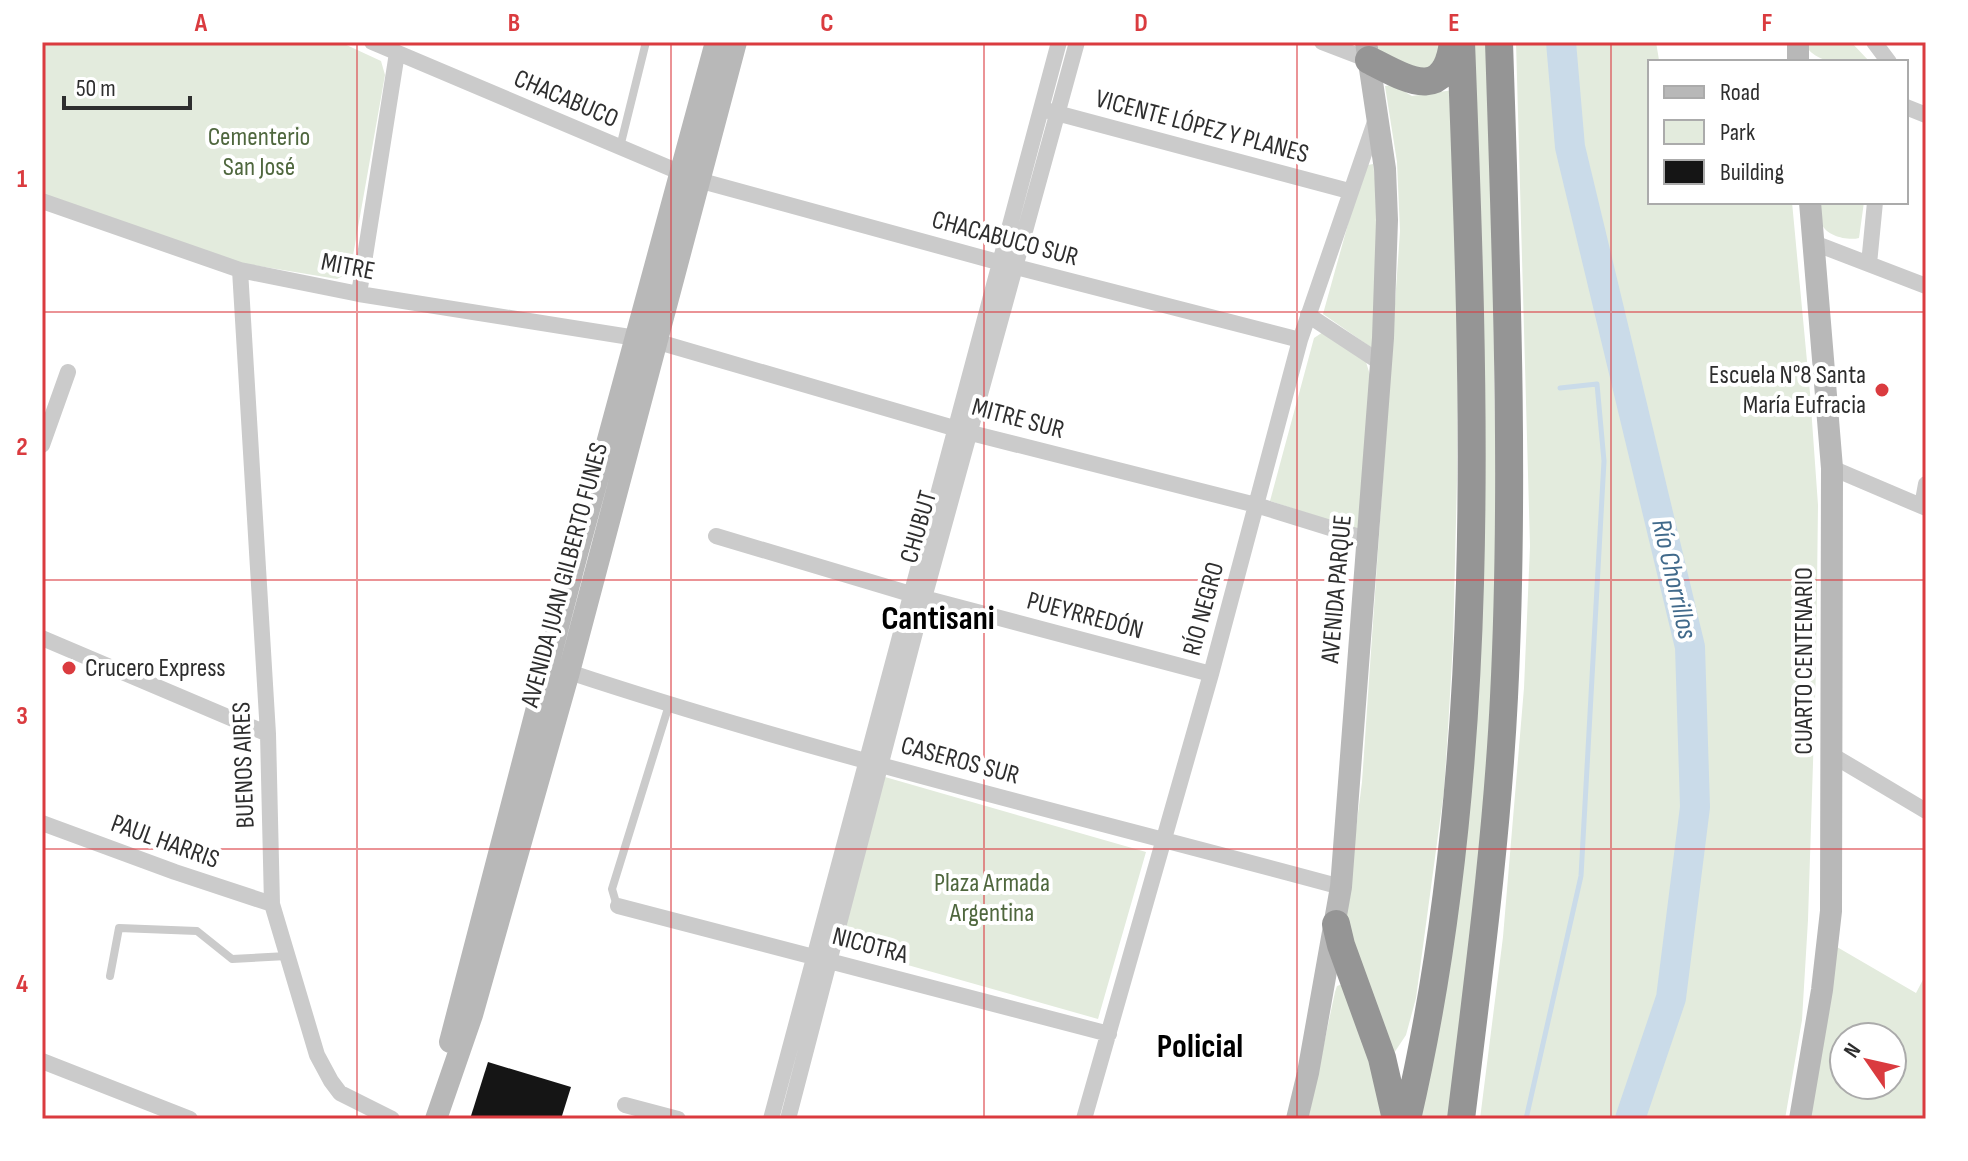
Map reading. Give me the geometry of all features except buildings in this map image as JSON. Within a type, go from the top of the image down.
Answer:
[{"type":"highway","points":[[1368,51],[1414,82],[1425,83],[1436,78],[1447,65],[1453,42]]},
{"type":"highway","points":[[1407,1119],[1437,953],[1457,807],[1469,643],[1472,351],[1461,42]]},
{"type":"highway","points":[[1461,1119],[1488,881],[1504,699],[1510,533],[1509,355],[1499,42]]},
{"type":"highway","points":[[1336,924],[1382,1058],[1396,1119]]},
{"type":"main road","name":"AVENIDA JUAN GILBERTO FUNES","points":[[435,1119],[456,1016],[588,557],[689,176],[716,42]]},
{"type":"main road","name":"AVENIDA JUAN GILBERTO FUNES","points":[[689,176],[736,42]]},
{"type":"main road","name":"AVENIDA PARQUE","points":[[1297,1119],[1341,887],[1381,363],[1387,220],[1385,169],[1368,51]]},
{"type":"main road","name":"CUARTO CENTENARIO","points":[[1800,1119],[1822,990],[1831,911],[1832,468],[1810,204]]},
{"type":"main road","name":"AVENIDA JUAN GILBERTO FUNES","points":[[435,1119],[472,1015],[569,672],[588,557]]},
{"type":"street","name":"CHACABUCO","points":[[372,42],[689,176]]},
{"type":"street","name":"CHUBUT","points":[[788,1119],[823,958],[1049,111],[1059,42]]},
{"type":"street","name":"CHUBUT","points":[[1049,111],[1077,42]]},
{"type":"street","points":[[1322,42],[1368,51]]},
{"type":"street","points":[[1874,42],[1888,60]]},
{"type":"street","points":[[359,294],[397,53]]},
{"type":"street","name":"VICENTE LÓPEZ Y PLANES","points":[[1049,111],[1349,191]]},
{"type":"street","name":"RÍO NEGRO","points":[[1084,1119],[1211,674],[1300,340],[1377,114]]},
{"type":"street","name":"CHACABUCO SUR","points":[[689,176],[1008,265],[1300,340]]},
{"type":"street","name":"MITRE","points":[[42,201],[240,270],[359,294],[645,340]]},
{"type":"street","points":[[1869,264],[1875,204]]},
{"type":"street","points":[[1814,243],[1926,286]]},
{"type":"street","name":"BUENOS AIRES","points":[[240,270],[268,734],[272,904],[317,1055],[331,1081],[340,1093],[392,1119]]},
{"type":"street","points":[[1308,315],[1381,363]]},
{"type":"street","name":"MITRE SUR","points":[[645,340],[963,430],[1256,505],[1369,540]]},
{"type":"street","points":[[42,445],[68,372]]},
{"type":"street","points":[[1832,468],[1924,507],[1926,484]]},
{"type":"street","name":"PUEYRREDÓN","points":[[716,536],[918,596],[1211,674]]},
{"type":"street","points":[[42,638],[268,734]]},
{"type":"street","name":"CASEROS SUR","points":[[569,672],[669,705],[874,763],[1341,887]]},
{"type":"street","points":[[1832,755],[1926,811]]},
{"type":"street","name":"PAUL HARRIS","points":[[42,823],[272,904]]},
{"type":"street","name":"NICOTRA","points":[[618,906],[1109,1034]]},
{"type":"street","name":"CHUBUT","points":[[771,1119],[823,958]]},
{"type":"street","points":[[42,1061],[190,1119]]},
{"type":"street","points":[[625,1105],[678,1119]]},
{"type":"lane","points":[[620,148],[646,42]]},
{"type":"lane","points":[[618,906],[612,889],[669,705]]},
{"type":"lane","points":[[110,976],[119,928],[197,931],[232,959],[287,956]]},
{"type":"green space","name":"Cementerio San José","points":[[42,42],[340,42],[381,61],[385,75],[351,267],[347,274],[337,279],[241,263],[42,194]]},
{"type":"green space","points":[[1377,42],[1443,42],[1438,63],[1423,72],[1378,52]]},
{"type":"green space","points":[[1470,42],[1490,42],[1498,667],[1453,1119],[1416,1119],[1458,873]]},
{"type":"green space","points":[[1516,42],[1656,42],[1659,60],[1648,60],[1648,204],[1792,204],[1818,505],[1808,920],[1802,1020],[1785,1119],[1480,1119],[1503,937],[1524,688],[1530,546]]},
{"type":"green space","points":[[1807,42],[1851,42],[1868,60],[1825,60],[1807,48]]},
{"type":"green space","points":[[1393,85],[1412,96],[1453,90],[1458,246],[1453,643],[1444,791],[1416,998],[1406,1035],[1392,1056],[1343,931],[1362,782],[1400,231],[1397,162],[1385,86]]},
{"type":"green space","points":[[1373,164],[1381,220],[1372,348],[1323,314],[1360,181],[1368,165]]},
{"type":"green space","points":[[1820,204],[1864,204],[1859,238],[1844,238],[1828,232],[1821,222]]},
{"type":"green space","points":[[1323,332],[1366,362],[1370,375],[1359,530],[1270,501],[1314,338]]},
{"type":"green space","name":"Plaza Armada Argentina","points":[[885,777],[1146,852],[1098,1019],[837,945]]},
{"type":"green space","points":[[1837,947],[1916,993],[1926,974],[1926,1115],[1923,1119],[1807,1119]]},
{"type":"green space","points":[[1343,984],[1390,1119],[1308,1119],[1335,992],[1337,986]]},
{"type":"waterway","name":"Río Chorrillos","points":[[1561,42],[1570,147],[1690,647],[1695,807],[1671,998],[1630,1119]]},
{"type":"waterway","points":[[1526,1119],[1581,876],[1604,461],[1597,384],[1560,388]]},
{"type":"place","name":"Escuela N°8 Santa María Eufracia","points":[[1882,390]]},
{"type":"place","name":"Crucero Express","points":[[69,668]]},
{"type":"district","name":"Cantisani","points":[[938,618]]},
{"type":"district","name":"Policial","points":[[1200,1046]]}]
